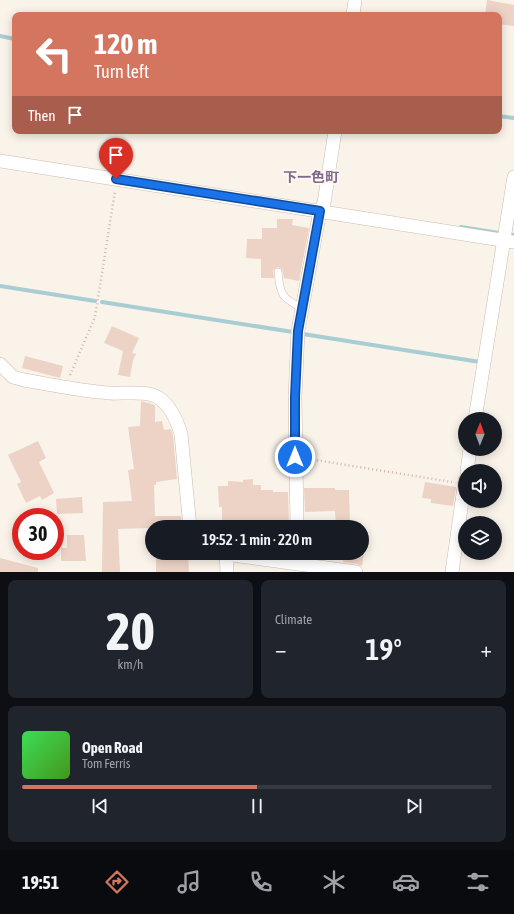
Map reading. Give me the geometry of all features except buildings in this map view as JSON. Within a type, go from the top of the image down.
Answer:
[{"type":"street","points":[[353,12],[355,0]]},
{"type":"street","points":[[296,520],[295,397],[298,331],[320,211],[324,203],[335,134]]},
{"type":"street","points":[[0,162],[509,241]]},
{"type":"street","points":[[476,412],[509,241],[514,177]]},
{"type":"street","points":[[0,364],[13,377],[64,387],[108,393],[149,394],[159,398],[167,405],[176,420],[181,434],[189,520]]},
{"type":"street","points":[[452,572],[461,508]]},
{"type":"street","points":[[224,560],[227,572]]},
{"type":"street","points":[[273,560],[356,572]]},
{"type":"lane","points":[[278,272],[279,288],[282,294],[290,302],[302,308]]},
{"type":"path","points":[[64,387],[95,317],[116,179]]},
{"type":"path","points":[[295,457],[458,477]]},
{"type":"waterway","points":[[0,36],[12,38]]},
{"type":"waterway","points":[[502,116],[514,118]]},
{"type":"waterway","points":[[461,227],[499,233]]},
{"type":"waterway","points":[[0,286],[95,301]]},
{"type":"waterway","points":[[102,302],[293,332]]},
{"type":"waterway","points":[[303,334],[480,362]]},
{"type":"district","name":"下一色町","points":[[311,177]]},
{"type":"route","points":[[116,179],[320,211],[298,331],[295,397],[295,457]]}]
